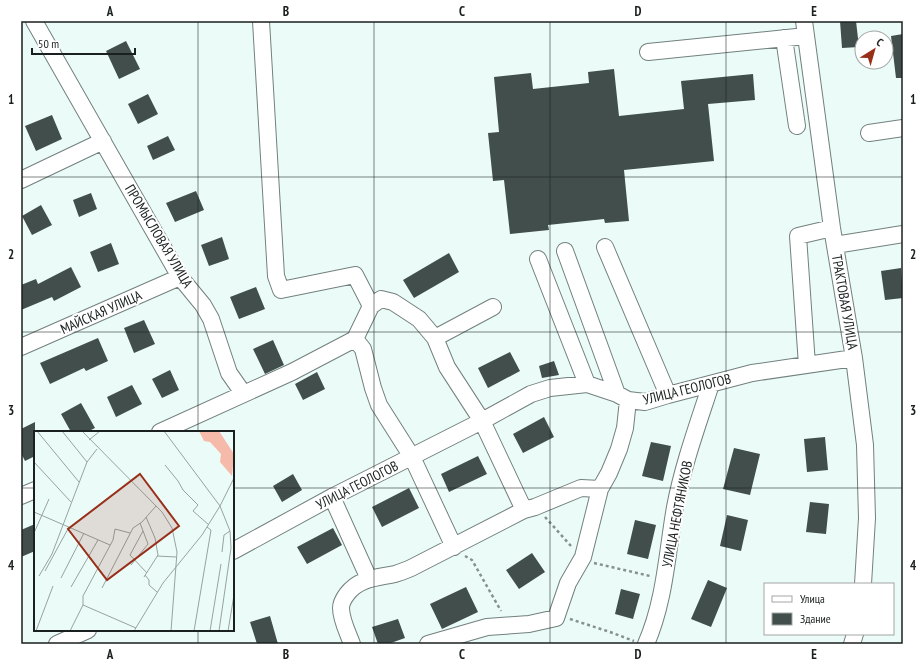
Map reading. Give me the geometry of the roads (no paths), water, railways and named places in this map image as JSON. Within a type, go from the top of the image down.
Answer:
[{"type":"street","name":"ПРОМЫСЛОВАЯ УЛИЦА","points":[[34,21],[180,277],[203,305],[211,319],[229,373],[243,393]]},
{"type":"street","points":[[260,21],[276,276],[281,290],[355,275],[371,306]]},
{"type":"street","points":[[648,52],[784,38],[805,29]]},
{"type":"street","name":"ТРАКТОВАЯ УЛИЦА","points":[[805,29],[832,228],[854,358],[865,445],[867,518],[863,583]]},
{"type":"street","points":[[784,38],[797,126]]},
{"type":"street","points":[[869,133],[903,128]]},
{"type":"street","points":[[21,180],[103,141]]},
{"type":"street","points":[[807,364],[798,236],[832,228]]},
{"type":"street","points":[[835,245],[903,234]]},
{"type":"street","points":[[605,247],[668,394]]},
{"type":"street","points":[[428,644],[487,627],[528,624],[556,618],[568,583],[583,557],[600,489],[609,473],[619,449],[625,428],[623,397],[565,251]]},
{"type":"street","points":[[538,259],[587,384]]},
{"type":"street","name":"МАЙСКАЯ УЛИЦА","points":[[21,347],[180,277]]},
{"type":"street","points":[[162,431],[292,372],[355,339],[371,306],[381,299],[393,302],[419,319],[435,338],[447,367],[482,421],[524,510]]},
{"type":"street","points":[[435,338],[493,307]]},
{"type":"street","points":[[355,339],[363,349],[372,388],[380,405],[412,457],[454,547]]},
{"type":"street","name":"УЛИЦА ГЕОЛОГОВ","points":[[234,550],[332,497],[482,421],[531,394],[550,388],[587,384],[623,397],[645,402],[668,394],[752,373],[854,358]]},
{"type":"street","name":"УЛИЦА НЕФТЯНИКОВ","points":[[640,643],[656,620],[661,599],[675,506],[681,481],[711,384]]},
{"type":"street","points":[[352,644],[342,616],[341,606],[351,589],[360,582],[413,568],[524,510],[581,488],[600,489]]},
{"type":"street","points":[[21,496],[34,490]]},
{"type":"street","points":[[332,497],[369,579]]},
{"type":"street","points":[[57,644],[86,631]]}]
